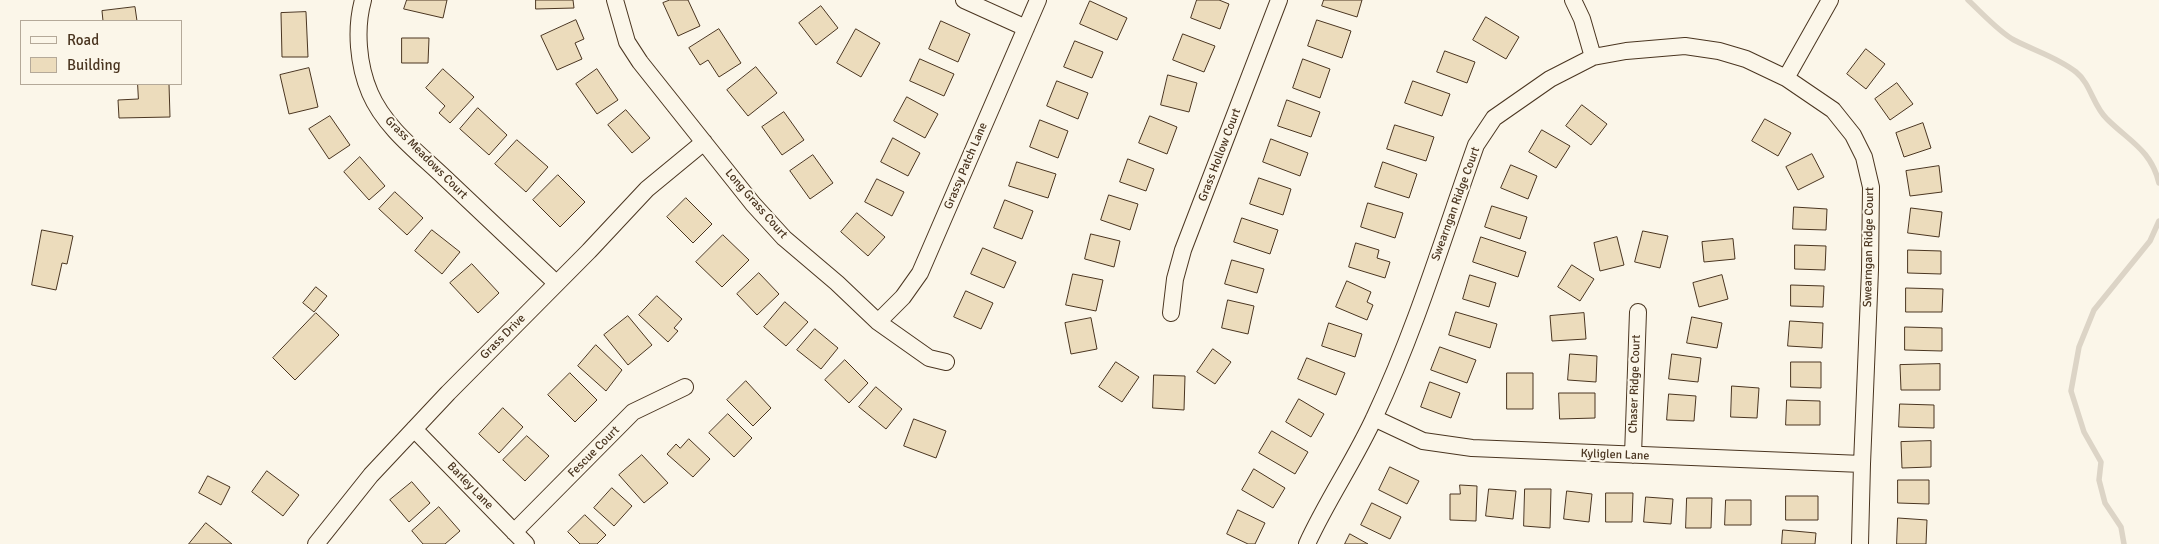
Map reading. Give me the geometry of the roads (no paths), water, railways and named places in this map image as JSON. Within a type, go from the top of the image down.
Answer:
[{"type":"street","name":"Grass Meadows Court","points":[[363,0],[358,37],[362,71],[370,94],[389,124],[556,283]]},
{"type":"street","name":"Long Grass Court","points":[[615,0],[628,42],[640,62],[754,204],[784,238],[837,283],[878,322],[929,358],[946,362]]},
{"type":"street","points":[[964,0],[1026,28]]},
{"type":"street","name":"Grassy Patch Lane","points":[[878,322],[903,297],[920,273],[1038,0]]},
{"type":"street","name":"Grass Hollow Court","points":[[1171,314],[1175,279],[1183,250],[1279,0]]},
{"type":"street","points":[[1572,0],[1582,19],[1594,56]]},
{"type":"street","points":[[1786,78],[1830,0]]},
{"type":"street","name":"Swearngan Ridge Court","points":[[1307,544],[1319,517],[1374,418],[1399,362],[1476,145],[1494,118],[1550,79],[1594,56],[1626,51],[1686,46],[1719,51],[1746,59],[1786,78],[1833,110],[1854,135],[1864,157],[1871,187],[1870,270],[1862,464],[1862,531],[1860,544]]},
{"type":"street","name":"Grass Drive","points":[[316,544],[371,475],[414,429],[647,189],[668,169],[704,142]]},
{"type":"street","name":"Chaser Ridge Court","points":[[1633,456],[1638,312]]},
{"type":"street","name":"Fescue Court","points":[[514,532],[633,412],[685,387]]},
{"type":"street","name":"Kyliglen Lane","points":[[1374,418],[1423,441],[1472,448],[1862,464]]},
{"type":"street","name":"Barley Lane","points":[[414,429],[526,544]]},
{"type":"waterway","points":[[1968,0],[2008,36],[2054,58],[2076,72],[2085,83],[2102,114],[2138,147],[2151,162],[2159,183]]},
{"type":"waterway","points":[[2124,544],[2121,527],[2105,503],[2099,480],[2101,462],[2084,432],[2071,391],[2079,347],[2094,310],[2150,241],[2159,221]]}]
